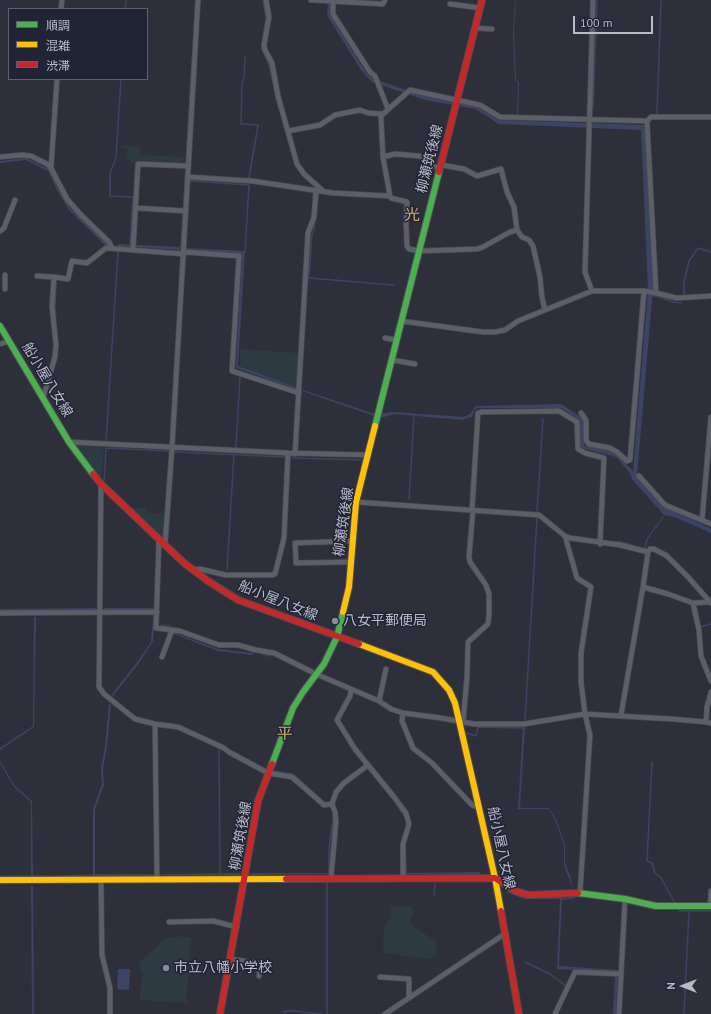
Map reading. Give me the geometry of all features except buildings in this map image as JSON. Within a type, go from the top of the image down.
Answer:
[{"type":"main road","name":"柳瀬筑後線","points":[[220,1014],[237,927],[258,801],[293,708],[324,664],[337,637],[349,587],[356,502],[482,0]]},
{"type":"main road","name":"船小屋八女線","points":[[0,326],[69,442],[101,484],[159,540],[193,570],[238,600],[433,672],[443,682],[449,690],[461,721],[506,933],[519,1014]]},
{"type":"main road","points":[[0,880],[495,878],[515,891],[529,895],[580,893],[660,906],[710,906]]},
{"type":"street","points":[[165,545],[184,253],[198,0]]},
{"type":"street","points":[[266,0],[269,17],[264,45],[272,63],[297,164],[304,174],[322,190]]},
{"type":"street","points":[[311,0],[383,4],[385,0]]},
{"type":"street","points":[[592,292],[584,272],[593,0]]},
{"type":"street","points":[[331,1],[333,14],[370,72],[377,79],[388,110]]},
{"type":"street","points":[[450,4],[480,8]]},
{"type":"street","points":[[476,28],[492,29]]},
{"type":"street","points":[[57,80],[51,168],[67,199],[85,220],[109,242],[112,248]]},
{"type":"street","points":[[390,196],[383,157],[381,117],[407,93],[457,103],[480,105],[500,116],[590,121],[647,121],[651,117],[711,117]]},
{"type":"street","points":[[288,131],[320,126],[335,115],[360,110],[368,113],[383,114]]},
{"type":"street","points":[[647,121],[656,293]]},
{"type":"street","points":[[383,157],[395,154],[418,156],[422,157],[430,166],[464,169],[477,176],[501,169],[507,192],[514,207],[517,230],[522,238],[528,240],[533,246],[540,277],[542,298],[546,310]]},
{"type":"street","points":[[0,157],[22,155],[31,156],[51,168]]},
{"type":"street","points":[[133,250],[138,164],[188,166]]},
{"type":"street","points":[[188,177],[252,181],[322,190],[333,193],[390,196],[391,198],[407,202],[407,246],[409,249],[419,251],[477,249],[517,230]]},
{"type":"street","points":[[295,454],[308,233],[314,217],[316,190]]},
{"type":"street","points":[[0,231],[4,228],[15,200]]},
{"type":"street","points":[[136,208],[186,212]]},
{"type":"street","points":[[37,276],[68,279],[72,261],[87,263],[106,248],[239,256],[232,371],[299,393]]},
{"type":"street","points":[[4,289],[5,275]]},
{"type":"street","points":[[43,398],[56,345],[52,306],[54,277]]},
{"type":"street","points":[[580,413],[586,420],[586,438],[589,444],[610,448],[627,461],[630,460],[644,291]]},
{"type":"street","points":[[401,321],[483,332],[495,332],[505,330],[518,321],[592,292],[644,291],[678,298],[711,296]]},
{"type":"street","points":[[385,338],[396,340]]},
{"type":"street","points":[[0,344],[9,341]]},
{"type":"street","points":[[392,360],[415,364]]},
{"type":"street","points":[[461,721],[467,677],[468,642],[488,624],[489,615],[489,594],[486,585],[483,578],[474,569],[469,557],[478,413],[559,411],[576,422],[578,449],[585,453],[604,458],[600,544]]},
{"type":"street","points":[[702,520],[711,417]]},
{"type":"street","points":[[69,442],[295,454],[369,455]]},
{"type":"street","points":[[193,570],[200,569],[226,575],[275,574],[284,538],[288,453]]},
{"type":"street","points":[[639,476],[665,505],[711,524]]},
{"type":"street","points":[[101,484],[99,687],[104,694],[135,719],[155,724],[178,727],[224,748],[268,773],[292,777],[324,804],[332,804]]},
{"type":"street","points":[[356,502],[539,515],[564,536],[648,552],[650,549],[654,549],[667,556],[710,602]]},
{"type":"street","points":[[564,536],[576,578],[591,587],[581,653],[581,682],[584,714],[590,735],[580,893]]},
{"type":"street","points":[[159,540],[156,628],[180,631],[219,645],[238,645],[259,653],[274,653],[316,674],[379,701],[391,709],[403,713],[488,725],[524,724],[584,714],[621,715],[709,722],[707,707],[711,692]]},
{"type":"street","points":[[350,562],[296,562],[295,543],[352,541]]},
{"type":"street","points":[[621,715],[648,552]]},
{"type":"street","points":[[643,587],[693,603],[710,602]]},
{"type":"street","points":[[693,603],[701,656],[711,681]]},
{"type":"street","points":[[0,613],[157,612]]},
{"type":"street","points":[[162,657],[172,630]]},
{"type":"street","points":[[379,701],[386,669]]},
{"type":"street","points":[[351,690],[350,696],[337,720],[355,749],[406,814],[409,824],[403,844],[403,878]]},
{"type":"street","points":[[403,713],[402,721],[413,748],[432,763],[472,805],[479,808]]},
{"type":"street","points":[[155,724],[157,879]]},
{"type":"street","points":[[331,878],[336,820],[332,804],[336,792],[344,783],[368,765]]},
{"type":"street","points":[[101,879],[102,955],[110,988],[110,1014]]},
{"type":"street","points":[[710,906],[711,891]]},
{"type":"street","points":[[619,1014],[618,974],[624,899]]},
{"type":"street","points":[[169,922],[213,921],[237,927]]},
{"type":"street","points":[[385,1014],[506,933]]},
{"type":"street","points":[[231,958],[261,964],[259,976]]},
{"type":"street","points":[[555,1014],[575,972],[618,974]]},
{"type":"street","points":[[380,977],[409,979],[409,998]]},
{"type":"shaded area","points":[[123,145],[140,147],[140,154],[142,155],[183,157],[183,164],[132,162],[126,155],[128,149],[121,147]]},
{"type":"shaded area","points":[[240,349],[299,353],[297,387],[240,368]]},
{"type":"shaded area","points":[[76,447],[104,447],[102,475],[100,478]]},
{"type":"shaded area","points":[[130,508],[147,508],[147,513],[164,513],[163,539]]},
{"type":"shaded area","points":[[410,906],[414,910],[410,920],[411,923],[420,931],[436,941],[437,948],[431,958],[428,959],[385,953],[383,948],[384,930],[387,921],[391,918],[391,907]]},
{"type":"shaded area","points":[[176,936],[191,938],[186,1003],[139,1000],[143,973],[140,971],[140,962],[166,938]]},
{"type":"water","points":[[328,0],[331,0],[330,14],[367,74],[374,79],[424,96],[478,107],[499,120],[645,125],[653,288],[637,476],[663,506],[706,526],[711,529],[711,533],[674,517],[665,515],[648,539],[645,550],[622,543],[603,541],[621,541],[644,548],[647,538],[664,515],[632,479],[630,473],[616,457],[582,448],[580,442],[579,420],[561,408],[478,408],[475,410],[472,417],[462,420],[395,414],[380,418],[302,391],[303,390],[375,414],[394,412],[463,417],[470,414],[476,406],[560,404],[582,418],[584,424],[585,446],[615,453],[633,471],[648,290],[641,130],[498,124],[475,109],[425,100],[372,82],[359,67],[327,15]]},
{"type":"water","points":[[521,0],[516,2],[514,29],[516,81],[519,82],[517,114],[518,83],[515,81],[513,32],[515,2]]},
{"type":"water","points":[[26,158],[48,169],[70,208],[107,243],[107,246],[69,210],[48,171],[26,160],[0,163],[0,161]]},
{"type":"water","points":[[118,244],[180,247],[180,250],[118,246]]},
{"type":"water","points":[[187,248],[245,251],[238,366],[296,387],[296,389],[236,368],[242,254],[187,250]]},
{"type":"water","points":[[96,608],[96,610],[0,610],[0,609]]},
{"type":"water","points":[[104,608],[154,608],[154,610],[104,610]]},
{"type":"water","points":[[34,617],[36,617],[34,727],[0,750],[0,748],[33,726]]},
{"type":"water","points":[[153,617],[155,617],[153,641],[139,663],[112,697],[111,696],[115,690],[151,642]]},
{"type":"water","points":[[175,633],[218,649],[253,653],[253,655],[218,651],[174,634]]},
{"type":"water","points":[[109,704],[111,704],[107,747],[103,769],[104,785],[95,809],[95,874],[154,874],[154,876],[93,876],[93,809],[102,784],[101,768],[105,747]]},
{"type":"water","points":[[523,727],[525,727],[520,808],[549,808],[556,819],[565,845],[565,863],[573,888],[564,866],[564,846],[555,820],[549,809],[518,809]]},
{"type":"water","points":[[0,761],[15,786],[32,801],[33,877],[31,877],[31,802],[14,787]]},
{"type":"water","points":[[410,827],[406,844],[407,873],[480,872],[480,874],[406,874],[405,844]]},
{"type":"water","points":[[241,873],[241,875],[161,875],[161,874]]},
{"type":"water","points":[[250,873],[329,873],[329,874],[250,875]]},
{"type":"water","points":[[31,886],[33,886],[34,1014],[32,1014]]},
{"type":"water","points":[[506,891],[532,898],[562,896],[559,966],[618,970],[616,1014],[613,1014],[615,972],[557,969],[560,899],[524,899]]},
{"type":"water","points":[[118,969],[130,969],[129,990],[117,989]]},
{"type":"waterway","points":[[125,8],[126,0]]},
{"type":"waterway","points":[[186,164],[196,0]]},
{"type":"waterway","points":[[263,0],[266,18],[262,49],[269,65],[279,109]]},
{"type":"waterway","points":[[593,109],[597,0]]},
{"type":"waterway","points":[[657,113],[661,0]]},
{"type":"waterway","points":[[245,57],[244,78],[242,83],[241,124],[258,125],[249,178]]},
{"type":"waterway","points":[[121,80],[116,158],[110,173],[110,196],[133,197],[130,246]]},
{"type":"waterway","points":[[178,248],[181,246],[186,168]]},
{"type":"waterway","points":[[191,181],[249,185],[245,252]]},
{"type":"waterway","points":[[316,213],[319,193]]},
{"type":"waterway","points":[[315,219],[312,234],[309,278],[394,285]]},
{"type":"waterway","points":[[684,296],[684,282],[689,261],[698,248],[711,252]]},
{"type":"waterway","points":[[106,441],[118,252]]},
{"type":"waterway","points":[[56,282],[56,316]]},
{"type":"waterway","points":[[650,296],[657,296],[673,302],[681,303]]},
{"type":"waterway","points":[[236,447],[240,377]]},
{"type":"waterway","points":[[409,499],[414,415]]},
{"type":"waterway","points":[[537,511],[543,419]]},
{"type":"waterway","points":[[104,480],[106,448],[168,451]]},
{"type":"waterway","points":[[175,452],[285,457]]},
{"type":"waterway","points":[[227,569],[234,455]]},
{"type":"waterway","points":[[292,458],[364,460]]},
{"type":"waterway","points":[[525,720],[537,517]]},
{"type":"waterway","points":[[700,627],[711,624]]},
{"type":"waterway","points":[[161,625],[170,626]]},
{"type":"waterway","points":[[263,654],[270,656]]},
{"type":"waterway","points":[[466,733],[476,736],[478,727],[524,728]]},
{"type":"waterway","points":[[219,749],[220,874]]},
{"type":"waterway","points":[[652,762],[647,861],[652,863],[655,873],[661,878],[676,905]]},
{"type":"waterway","points":[[273,771],[293,774],[324,802]]},
{"type":"waterway","points":[[397,805],[405,817]]},
{"type":"waterway","points":[[329,873],[329,849],[333,817]]},
{"type":"waterway","points":[[56,876],[94,875]]},
{"type":"waterway","points":[[0,876],[50,876]]},
{"type":"waterway","points":[[327,883],[327,1014]]},
{"type":"waterway","points":[[434,895],[435,883]]},
{"type":"waterway","points":[[561,899],[574,897]]},
{"type":"waterway","points":[[678,908],[680,911],[711,911]]},
{"type":"waterway","points":[[684,1014],[689,911]]},
{"type":"waterway","points":[[525,962],[550,974],[566,986]]},
{"type":"waterway","points":[[285,1014],[284,1011],[322,1014]]},
{"type":"traffic: fast","points":[[375,426],[439,172]]},
{"type":"traffic: fast","points":[[0,326],[69,442],[93,474]]},
{"type":"traffic: fast","points":[[272,764],[293,708],[324,664],[337,637],[343,612]]},
{"type":"traffic: fast","points":[[578,893],[625,899],[656,906],[711,906]]},
{"type":"traffic: slow","points":[[343,612],[349,587],[356,502],[375,426]]},
{"type":"traffic: slow","points":[[359,644],[433,672],[449,690],[455,703],[495,878],[501,911]]},
{"type":"traffic: slow","points":[[0,880],[286,879]]},
{"type":"traffic: jam","points":[[439,172],[482,0]]},
{"type":"traffic: jam","points":[[93,474],[101,484],[184,563],[208,581],[238,600],[359,644]]},
{"type":"traffic: jam","points":[[220,1014],[258,801],[272,764]]},
{"type":"traffic: jam","points":[[286,879],[495,878],[515,891],[529,895],[578,893]]},
{"type":"traffic: jam","points":[[501,911],[519,1014]]},
{"type":"place","name":"八女平郵便局","points":[[335,621]]},
{"type":"place","name":"市立八幡小学校","points":[[166,968]]},
{"type":"district","name":"光","points":[[412,215]]},
{"type":"district","name":"平","points":[[285,734]]}]
